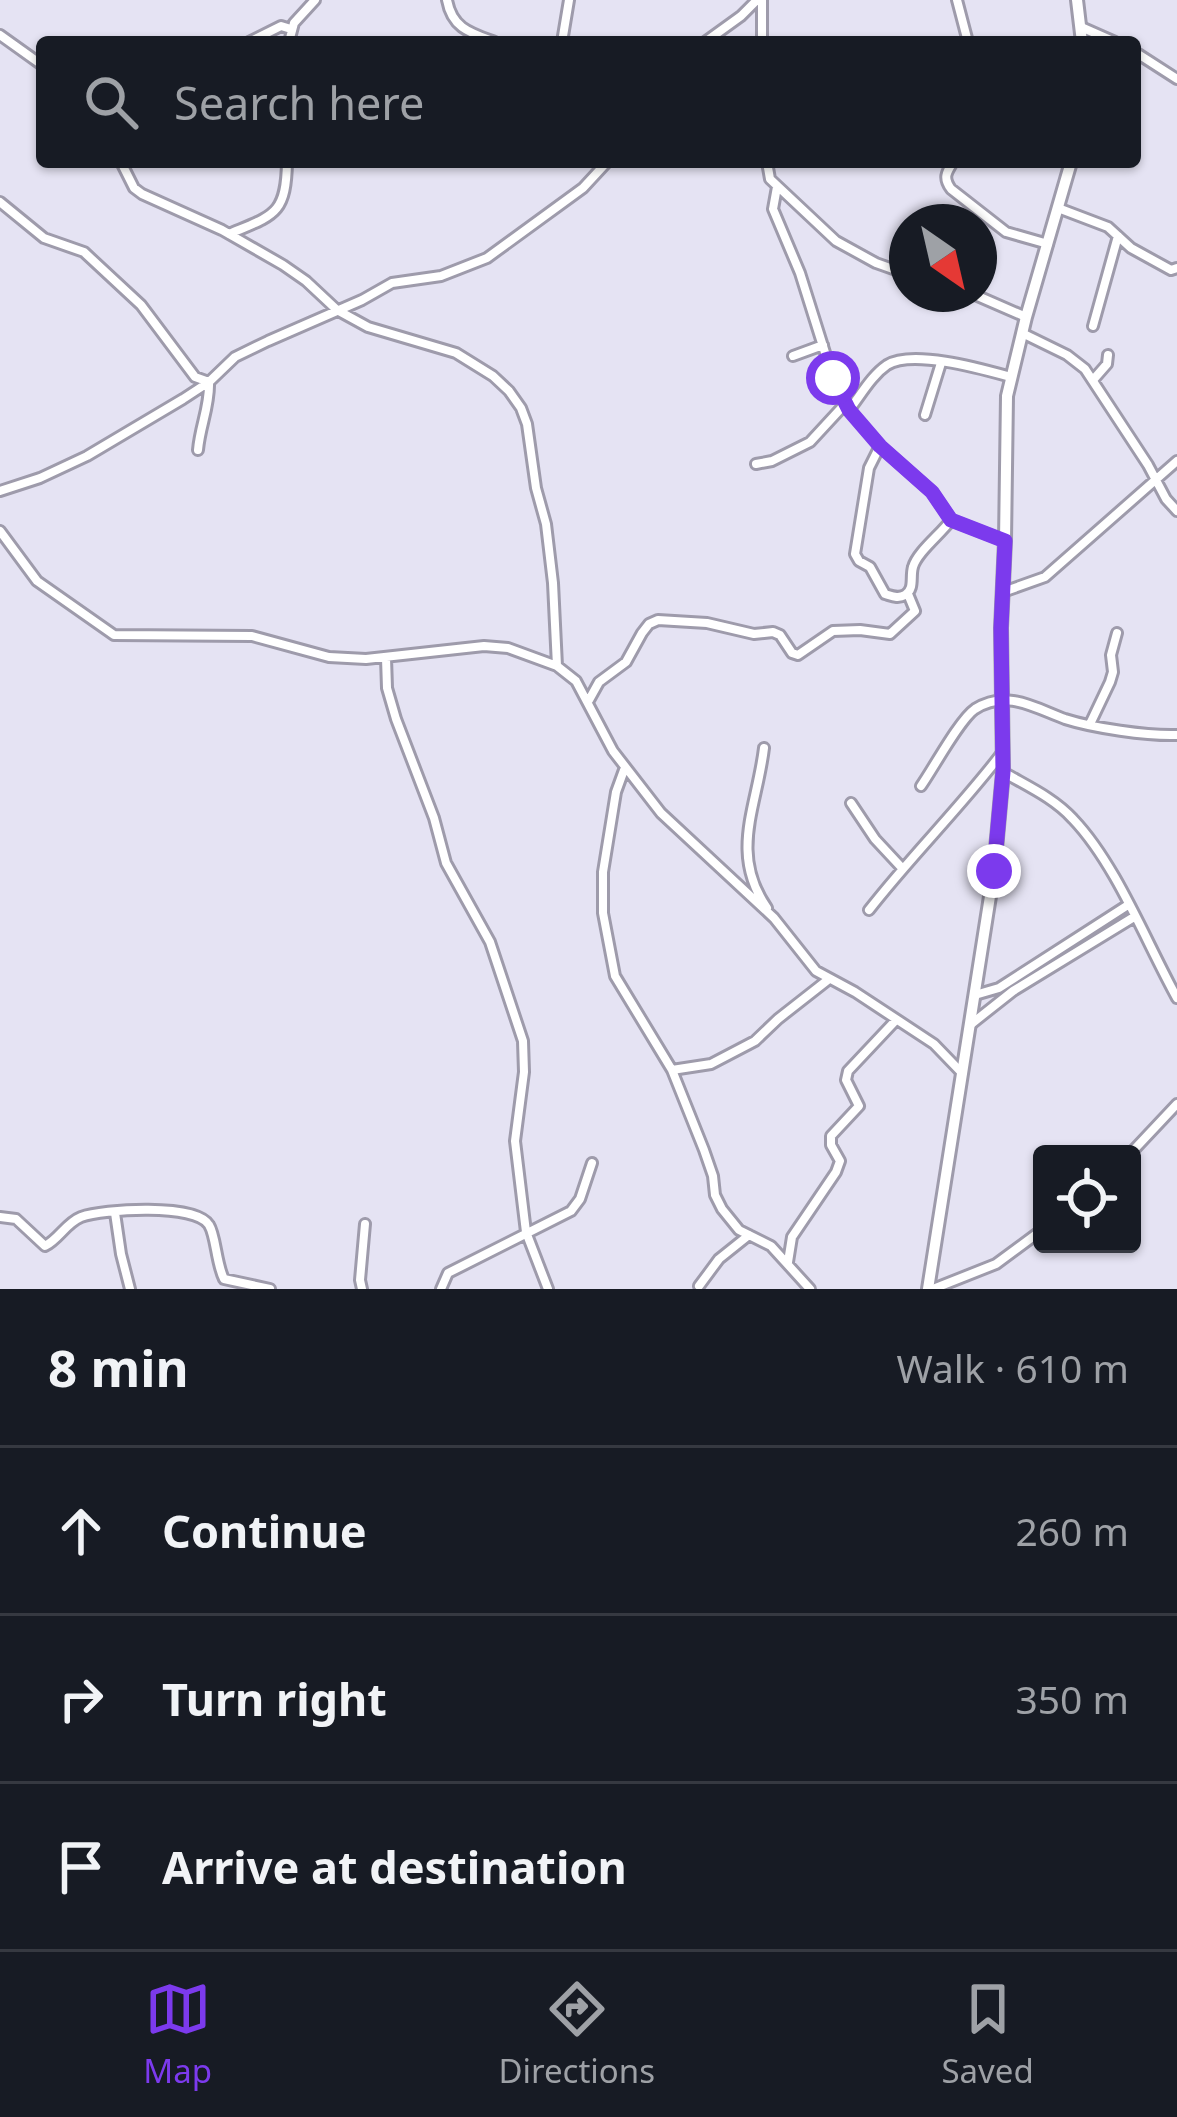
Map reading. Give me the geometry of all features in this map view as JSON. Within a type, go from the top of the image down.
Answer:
[{"type":"main road","points":[[1077,0],[1082,36]]},
{"type":"main road","points":[[930,1289],[994,871],[1003,772],[1007,396],[1069,168]]},
{"type":"street","points":[[290,36],[315,0]]},
{"type":"street","points":[[447,0],[450,14],[463,30],[479,36]]},
{"type":"street","points":[[563,36],[568,0]]},
{"type":"street","points":[[713,36],[760,0]]},
{"type":"street","points":[[760,0],[762,36]]},
{"type":"street","points":[[958,0],[967,36]]},
{"type":"street","points":[[261,36],[281,26],[291,29]]},
{"type":"street","points":[[1081,27],[1101,36]]},
{"type":"street","points":[[0,34],[36,61]]},
{"type":"street","points":[[1141,56],[1177,79]]},
{"type":"street","points":[[124,168],[142,194],[283,265],[338,310],[379,332],[456,353],[509,391],[527,424],[550,551],[556,666]]},
{"type":"street","points":[[229,234],[281,206],[287,168]]},
{"type":"street","points":[[0,491],[87,456],[208,382],[242,353],[392,283],[441,276],[487,258],[583,188],[601,168]]},
{"type":"street","points":[[768,168],[777,187],[836,241],[889,268]]},
{"type":"street","points":[[949,168],[945,175],[951,189],[1006,232],[1048,244]]},
{"type":"street","points":[[777,187],[773,209],[800,273],[833,378],[848,406],[880,446],[932,492],[951,520],[1005,541]]},
{"type":"street","points":[[0,202],[44,238],[85,252],[141,305],[195,376],[208,382]]},
{"type":"street","points":[[1058,208],[1108,227],[1131,248],[1171,270],[1177,268]]},
{"type":"street","points":[[1094,326],[1118,235]]},
{"type":"street","points":[[997,304],[1026,316]]},
{"type":"street","points":[[1022,333],[1084,369],[1177,511]]},
{"type":"street","points":[[793,356],[823,345]]},
{"type":"street","points":[[1093,380],[1108,355]]},
{"type":"street","points":[[756,464],[810,442],[875,375],[903,358],[1011,377]]},
{"type":"street","points":[[925,415],[941,363]]},
{"type":"street","points":[[198,450],[210,401],[208,382]]},
{"type":"street","points":[[880,446],[869,468],[855,554],[870,567],[885,594],[901,597],[908,593],[919,555],[951,520]]},
{"type":"street","points":[[1002,592],[1045,578],[1177,461]]},
{"type":"street","points":[[0,531],[37,581],[113,635],[239,635],[329,657],[386,658],[484,646],[508,648],[556,666],[576,681],[613,751],[675,828],[774,918]]},
{"type":"street","points":[[588,702],[599,682],[626,662],[642,633],[658,620],[707,623],[754,634],[773,632],[798,655],[832,631],[890,634],[915,611],[908,593]]},
{"type":"street","points":[[1090,724],[1113,672],[1111,655],[1117,634]]},
{"type":"street","points":[[386,658],[387,688],[396,719],[446,863],[490,942],[523,1041],[515,1142],[526,1232],[548,1289]]},
{"type":"street","points":[[921,787],[972,711],[1002,700],[1036,705],[1090,724],[1177,735]]},
{"type":"street","points":[[764,748],[748,833],[747,866],[755,889],[816,971],[934,1044],[963,1074]]},
{"type":"street","points":[[868,910],[1003,752]]},
{"type":"street","points":[[625,768],[616,792],[603,872],[602,914],[616,976],[672,1070],[713,1176],[715,1195],[730,1222],[771,1246],[810,1289]]},
{"type":"street","points":[[1003,772],[1057,804],[1088,836],[1177,998]]},
{"type":"street","points":[[851,802],[902,868]]},
{"type":"street","points":[[970,1025],[1067,944],[1128,904]]},
{"type":"street","points":[[975,995],[1073,954],[1134,917]]},
{"type":"street","points":[[1067,944],[1073,954]]},
{"type":"street","points":[[672,1070],[711,1064],[755,1042],[829,979]]},
{"type":"street","points":[[788,1262],[792,1238],[840,1161],[831,1136],[859,1106],[846,1080],[848,1071],[896,1020]]},
{"type":"street","points":[[1138,1145],[1177,1104]]},
{"type":"street","points":[[441,1289],[448,1273],[571,1211],[592,1163]]},
{"type":"street","points":[[0,1217],[10,1216],[45,1246],[82,1217],[173,1210],[209,1225],[224,1280],[270,1289]]},
{"type":"street","points":[[115,1213],[130,1289]]},
{"type":"street","points":[[362,1289],[364,1225]]},
{"type":"street","points":[[699,1286],[718,1259],[749,1235]]},
{"type":"street","points":[[930,1289],[997,1264],[1033,1237]]},
{"type":"route","points":[[833,378],[849,410],[880,446],[932,492],[951,520],[1005,541],[1003,772],[994,871]]}]
